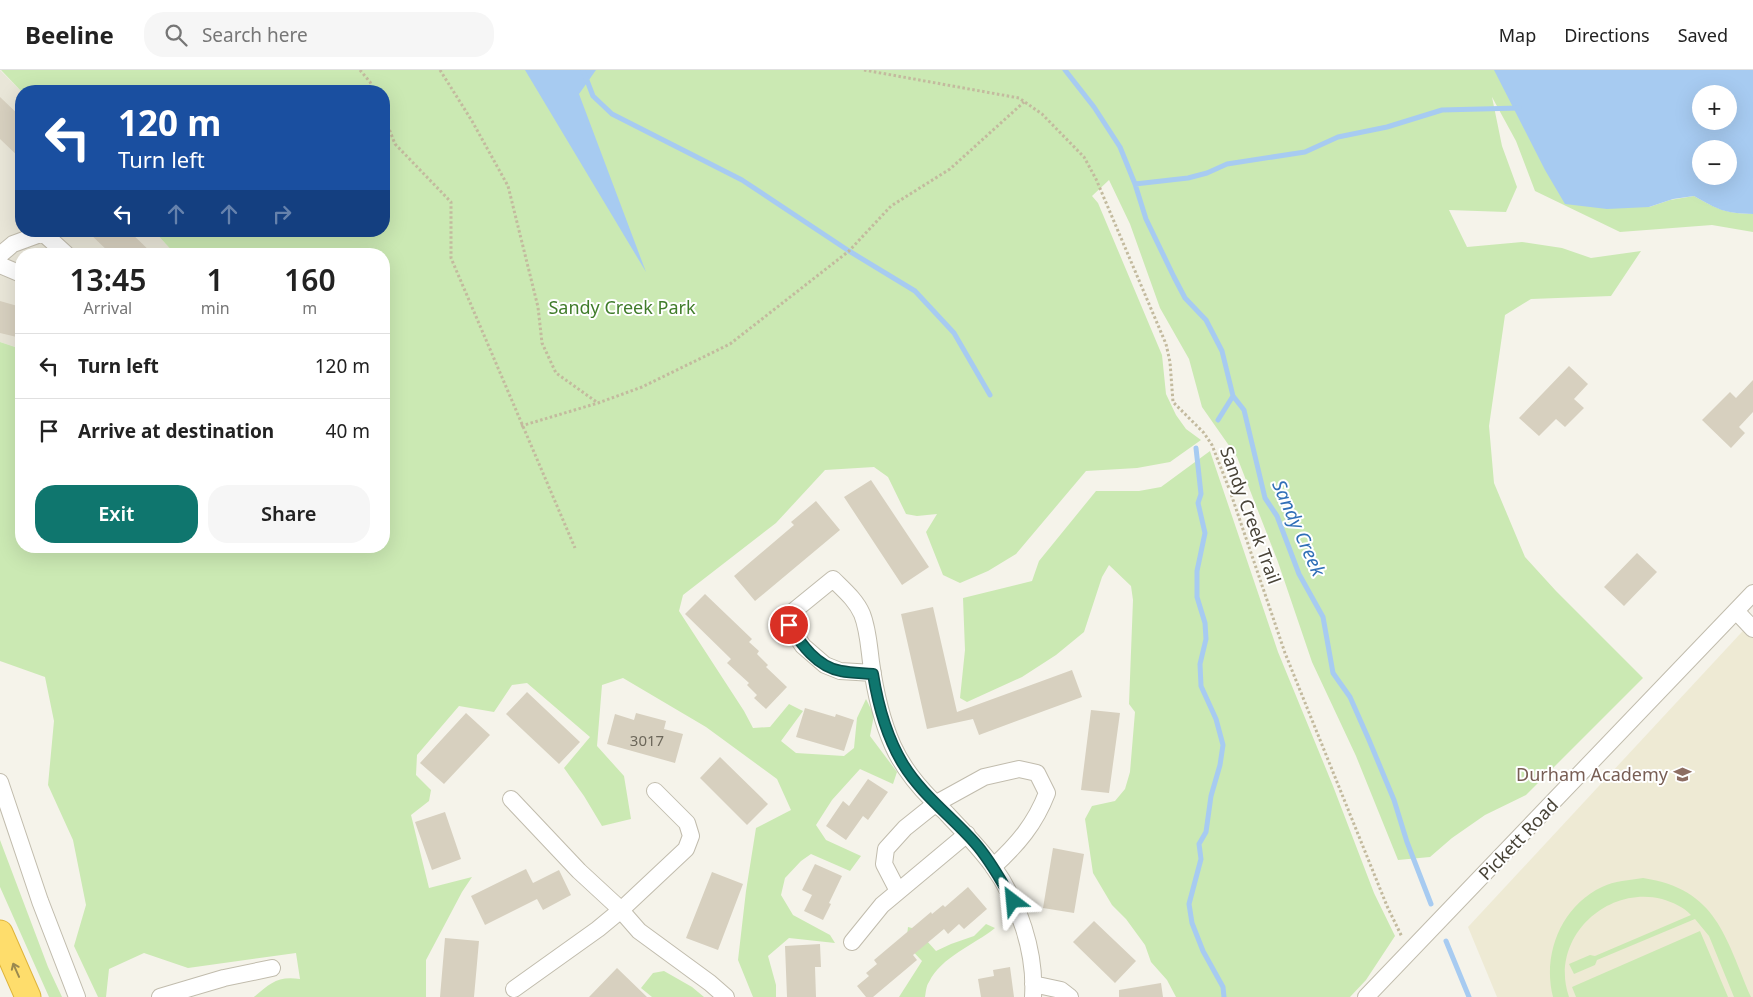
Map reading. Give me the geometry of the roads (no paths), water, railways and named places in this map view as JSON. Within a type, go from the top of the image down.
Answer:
[{"type":"highway","points":[[1,938],[28,997]]},
{"type":"street","points":[[0,255],[13,244],[32,237]]},
{"type":"street","points":[[47,237],[59,248]]},
{"type":"street","points":[[0,265],[15,271]]},
{"type":"street","points":[[873,674],[840,671],[825,665],[803,646],[789,625],[790,614],[833,579],[853,598],[862,614],[866,629],[873,674],[876,697],[893,748],[904,766],[935,804],[967,834],[994,866],[1020,917],[1028,944],[1033,990],[1061,990],[1070,997]]},
{"type":"street","name":"Pickett Road","points":[[1366,997],[1753,593]]},
{"type":"street","points":[[1736,611],[1753,628]]},
{"type":"street","points":[[898,891],[884,864],[886,849],[905,828],[935,804],[984,777],[1019,769],[1037,773],[1047,793],[1039,813],[1017,844],[994,866]]},
{"type":"street","points":[[0,782],[40,901],[77,997]]},
{"type":"street","points":[[514,989],[598,929],[686,849],[690,836],[687,823],[655,791]]},
{"type":"street","points":[[511,799],[579,871],[621,910],[639,931],[726,997]]},
{"type":"street","points":[[852,942],[882,905],[967,834]]},
{"type":"street","points":[[160,997],[224,978],[272,968]]},
{"type":"water","points":[[525,70],[596,70],[579,94],[646,272]]},
{"type":"water","points":[[1494,70],[1753,70],[1753,214],[1722,210],[1694,196],[1673,199],[1649,207],[1607,209],[1565,204],[1545,170]]},
{"type":"waterway","points":[[583,70],[593,96],[612,114],[742,180],[849,251],[915,291],[954,333],[990,395]]},
{"type":"waterway","name":"Sandy Creek","points":[[1065,70],[1094,107],[1120,147],[1135,184],[1146,219],[1174,277],[1185,298],[1206,320],[1222,351],[1233,396],[1244,410],[1265,498],[1277,516],[1299,574],[1323,617],[1333,673],[1350,697],[1369,740],[1394,800],[1407,842],[1431,904]]},
{"type":"waterway","points":[[1135,184],[1188,178],[1207,173],[1227,164],[1305,152],[1338,137],[1387,127],[1442,110],[1519,108]]},
{"type":"waterway","points":[[1218,420],[1233,396]]},
{"type":"waterway","points":[[1196,448],[1201,494],[1198,503],[1205,533],[1197,571],[1197,597],[1205,623],[1206,639],[1200,664],[1201,686],[1216,719],[1223,745],[1220,765],[1211,796],[1206,832],[1199,844],[1201,859],[1189,904],[1192,923],[1203,951],[1223,987],[1224,997]]},
{"type":"waterway","name":"Sandy Creek","points":[[1446,941],[1469,997]]},
{"type":"place","name":"Durham Academy","points":[[1682,774]]},
{"type":"park label","name":"Sandy Creek Park","points":[[622,307]]}]
